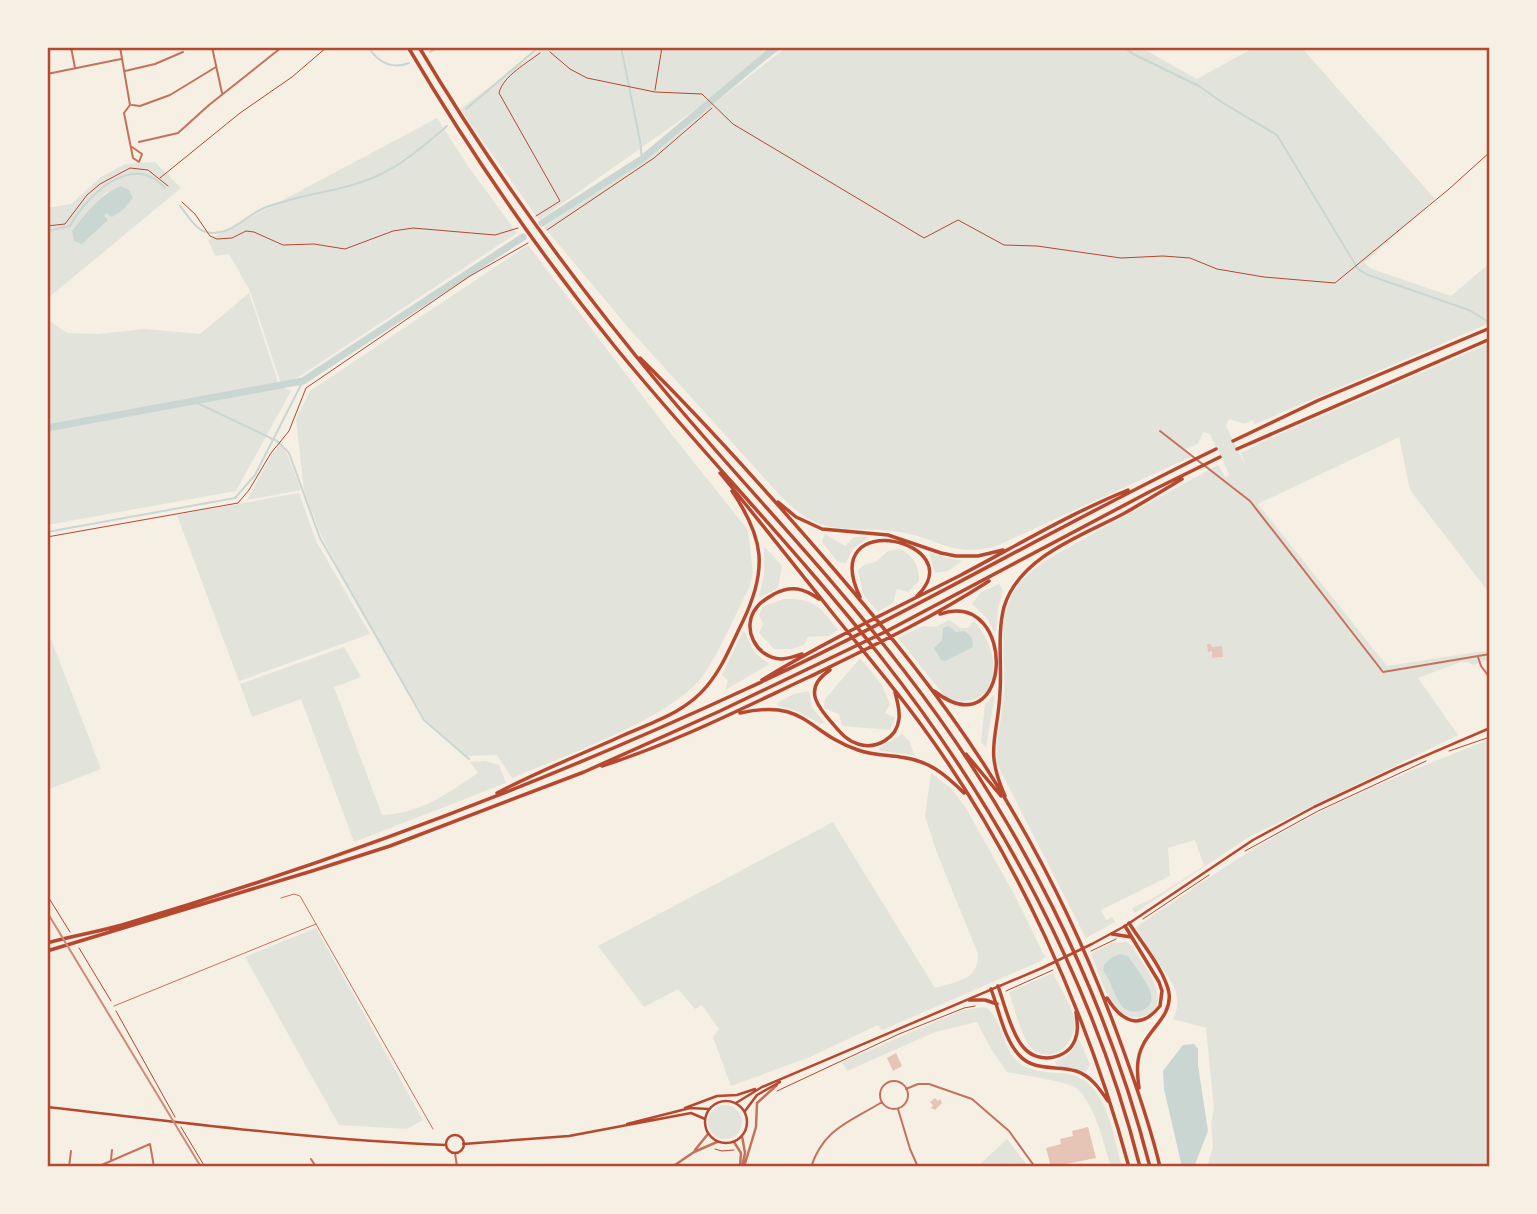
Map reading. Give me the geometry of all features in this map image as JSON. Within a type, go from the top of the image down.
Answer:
[{"type":"highway","points":[[408,47],[478,160],[548,260],[625,359],[882,658],[958,763],[1028,880],[1107,1060],[1140,1167]]},
{"type":"highway","points":[[419,47],[516,198],[624,341],[858,612],[961,749],[1011,830],[1073,949],[1117,1058],[1150,1167]]},
{"type":"highway","points":[[1233,441],[1319,400],[1490,328]]},
{"type":"highway","points":[[1237,449],[1490,339]]},
{"type":"highway","points":[[624,341],[697,415],[862,602],[930,688],[985,766],[1074,927],[1102,990],[1139,1093],[1160,1167]]},
{"type":"highway","points":[[47,943],[118,926],[386,837],[609,751],[895,617],[1149,481],[1216,449]]},
{"type":"highway","points":[[479,802],[673,713],[697,696],[712,679],[752,602],[761,570],[758,540],[752,523],[710,457]]},
{"type":"highway","points":[[1011,809],[998,779],[993,754],[1000,695],[1001,625],[1011,592],[1024,573],[1053,551],[1220,457]]},
{"type":"highway","points":[[584,772],[852,648],[1151,491],[1202,467]]},
{"type":"highway","points":[[720,473],[894,689],[923,727],[969,799],[1029,905],[1074,1003],[1111,1105],[1129,1167]]},
{"type":"highway","points":[[742,691],[808,652],[1008,548],[1098,502],[1149,481]]},
{"type":"highway","points":[[768,494],[796,517],[822,529],[888,535],[956,556],[978,556],[1008,548]]},
{"type":"highway","points":[[862,602],[853,580],[853,560],[862,548],[879,540],[896,542],[914,549],[926,559],[930,568],[928,581],[912,600]]},
{"type":"highway","points":[[47,951],[377,850],[638,754],[731,715],[837,665],[932,617],[1005,570]]},
{"type":"highway","points":[[808,652],[786,659],[771,657],[757,648],[752,639],[750,620],[755,608],[784,589],[800,589],[825,604]]},
{"type":"highway","points":[[930,688],[951,703],[970,705],[991,691],[996,671],[993,639],[979,618],[958,611],[932,617]]},
{"type":"highway","points":[[837,665],[818,681],[816,701],[841,733],[855,743],[865,746],[877,744],[893,733],[900,718],[894,689]]},
{"type":"highway","points":[[731,715],[770,709],[796,714],[851,748],[871,754],[911,759],[932,766],[950,779],[969,799]]},
{"type":"highway","points":[[961,749],[1011,809]]},
{"type":"highway","points":[[1102,990],[1113,1008],[1127,1020],[1140,1021],[1148,1018],[1160,1006],[1162,991],[1159,982],[1131,937],[1128,925]]},
{"type":"highway","points":[[1128,925],[1165,981],[1169,1001],[1166,1012],[1143,1044],[1139,1055],[1139,1093]]},
{"type":"highway","points":[[1112,934],[1131,937]]},
{"type":"highway","points":[[998,986],[1022,1046],[1043,1058],[1058,1056],[1072,1046],[1077,1030],[1074,1003]]},
{"type":"highway","points":[[991,989],[1009,1040],[1020,1056],[1033,1065],[1083,1074],[1097,1086],[1111,1105]]},
{"type":"highway","points":[[969,1000],[988,1000],[997,1004]]},
{"type":"main road","points":[[617,1127],[681,1110],[718,1096],[737,1095],[782,1080],[1051,964],[1128,925],[1252,840],[1396,768],[1490,728]]},
{"type":"main road","points":[[745,1113],[757,1096],[782,1080]]},
{"type":"main road","points":[[681,1110],[709,1109],[721,1101],[736,1103],[762,1087]]},
{"type":"main road","points":[[709,1109],[705,1119],[708,1133],[717,1142],[734,1142],[742,1136],[747,1125],[745,1113],[736,1103]]},
{"type":"main road","points":[[47,1107],[260,1131],[446,1145]]},
{"type":"main road","points":[[463,1144],[569,1136],[691,1113],[705,1119]]},
{"type":"main road","points":[[456,1136],[463,1144],[462,1149],[455,1153],[450,1152],[446,1145],[449,1138],[456,1136]]},
{"type":"street","points":[[71,47],[75,69]]},
{"type":"street","points":[[120,47],[130,105],[124,113],[132,147]]},
{"type":"street","points":[[212,47],[222,94]]},
{"type":"street","points":[[139,142],[178,133],[282,47]]},
{"type":"street","points":[[124,71],[155,64],[183,52]]},
{"type":"street","points":[[47,74],[122,59]]},
{"type":"street","points":[[130,105],[140,106],[170,95],[216,67]]},
{"type":"street","points":[[1160,431],[1250,501],[1383,672],[1490,654]]},
{"type":"street","points":[[1478,656],[1480,666],[1490,678]]},
{"type":"street","points":[[896,1081],[906,1088],[906,1100],[897,1108],[889,1107],[883,1102],[880,1094],[887,1083],[896,1081]]},
{"type":"street","points":[[906,1088],[929,1084],[972,1099],[1009,1131],[1035,1167]]},
{"type":"street","points":[[742,1167],[757,1127],[755,1107],[759,1099],[777,1085]]},
{"type":"street","points":[[811,1167],[823,1141],[836,1129],[883,1102]]},
{"type":"street","points":[[897,1108],[918,1167]]},
{"type":"street","points":[[694,1153],[708,1133]]},
{"type":"street","points":[[742,1136],[745,1153],[742,1167]]},
{"type":"street","points":[[672,1167],[717,1142]]},
{"type":"street","points":[[734,1142],[739,1147],[742,1167]]},
{"type":"street","points":[[97,1167],[150,1144],[154,1167]]},
{"type":"street","points":[[110,1161],[112,1150]]},
{"type":"street","points":[[69,1167],[71,1151]]},
{"type":"street","points":[[455,1153],[457,1167]]},
{"type":"street","points":[[311,1159],[316,1167]]},
{"type":"lane","points":[[281,898],[294,894],[300,896],[433,1129]]},
{"type":"lane","points":[[114,1006],[316,924]]},
{"type":"path","points":[[160,178],[240,113],[292,78],[327,47]]},
{"type":"path","points":[[655,92],[662,47]]},
{"type":"path","points":[[536,216],[560,201],[499,93],[501,85],[544,48],[570,69],[587,78],[655,92],[698,93],[733,124],[923,238],[958,220],[1004,245],[1037,246],[1121,258],[1190,258],[1217,269],[1264,276],[1335,283],[1490,152]]},
{"type":"path","points":[[547,230],[654,158],[713,107]]},
{"type":"path","points":[[47,226],[65,224],[87,195],[100,184],[130,168],[148,170],[168,186]]},
{"type":"path","points":[[182,202],[208,230],[210,236],[217,239],[232,238],[246,231],[284,245],[314,244],[345,249],[413,228],[495,235],[518,228]]},
{"type":"path","points":[[47,537],[238,503],[289,430],[306,388],[459,283],[528,243]]},
{"type":"path","points":[[1447,752],[1490,737]]},
{"type":"path","points":[[1246,850],[1318,811],[1426,761]]},
{"type":"path","points":[[1128,925],[1213,872]]},
{"type":"path","points":[[47,895],[67,927]]},
{"type":"path","points":[[1090,951],[1121,939],[1122,935]]},
{"type":"path","points":[[84,955],[173,1114]]},
{"type":"path","points":[[1001,994],[1054,970]]},
{"type":"path","points":[[774,1093],[899,1034],[964,1008],[987,1004],[988,1000]]},
{"type":"path","points":[[185,1132],[205,1167]]},
{"type":"path","points":[[712,1148],[726,1151],[739,1147]]},
{"type":"shaded area","points":[[544,47],[784,47],[539,220],[460,109]]},
{"type":"shaded area","points":[[787,47],[1140,47],[1197,79],[1255,47],[1301,47],[1435,199],[1364,263],[1372,269],[1451,296],[1490,263],[1490,323],[1255,424],[1252,420],[1245,424],[1229,419],[1226,426],[1245,465],[1241,453],[1262,442],[1490,343],[1490,594],[1410,490],[1399,437],[1258,504],[1387,666],[1490,650],[1490,659],[1473,665],[1461,662],[1418,678],[1458,735],[1249,837],[1135,913],[1132,908],[1152,899],[1204,866],[1195,840],[1168,848],[1170,876],[1101,910],[1106,920],[1112,917],[1115,922],[1086,938],[997,764],[1004,695],[1005,617],[1017,587],[1051,557],[1218,465],[1226,478],[1229,474],[1210,434],[1203,432],[1198,444],[1183,450],[1191,457],[994,547],[957,549],[905,533],[820,524],[802,515],[777,492],[632,332],[544,227],[642,159]]},
{"type":"shaded area","points":[[437,118],[517,233],[294,380],[281,384],[250,291],[229,254],[215,256],[208,240]]},
{"type":"shaded area","points":[[155,162],[181,188],[47,299],[47,208],[71,204],[101,177],[125,164]],"holes":[[[108,191],[107,213],[72,231]]]},
{"type":"shaded area","points":[[121,186],[129,190],[133,198],[124,209],[112,217],[106,213],[104,216],[108,220],[82,244],[74,241],[72,231],[88,211],[106,194]]},
{"type":"shaded area","points":[[528,245],[748,530],[753,573],[749,588],[717,654],[689,690],[669,706],[616,734],[512,778],[497,755],[466,756],[425,719],[351,593],[320,533],[304,490],[296,419],[310,391]]},
{"type":"shaded area","points":[[249,293],[279,385],[291,391],[236,491],[47,525],[47,319],[67,333],[98,334],[144,329],[200,334]]},
{"type":"shaded area","points":[[280,445],[287,454],[301,490],[247,500],[272,454]]},
{"type":"shaded area","points":[[299,493],[316,541],[370,634],[239,681],[177,515]]},
{"type":"shaded area","points":[[825,534],[845,546],[854,537],[869,537],[853,549],[846,563],[838,562],[822,542]]},
{"type":"shaded area","points":[[764,546],[782,566],[778,588],[761,597],[759,596],[764,575]]},
{"type":"shaded area","points":[[900,549],[915,562],[919,581],[908,592],[897,589],[893,603],[878,612],[863,594],[858,570],[877,561],[888,551]]},
{"type":"shaded area","points":[[929,553],[962,561],[948,571],[935,573]]},
{"type":"shaded area","points":[[999,584],[1003,590],[994,631],[987,618],[972,604],[981,592]]},
{"type":"shaded area","points":[[784,599],[810,602],[826,615],[838,630],[829,636],[808,637],[804,645],[792,649],[774,649],[759,633],[763,624],[759,615],[763,606]]},
{"type":"shaded area","points":[[949,620],[961,628],[968,628],[974,621],[984,634],[993,663],[993,677],[989,688],[980,697],[966,701],[947,699],[898,638],[923,626],[936,627]]},
{"type":"shaded area","points":[[948,626],[956,632],[965,631],[972,638],[973,647],[945,661],[941,660],[934,648],[942,640],[943,628]]},
{"type":"shaded area","points":[[743,631],[754,651],[770,664],[725,690],[728,680],[722,675]]},
{"type":"shaded area","points":[[51,639],[101,769],[47,790],[47,641]]},
{"type":"shaded area","points":[[344,647],[361,677],[334,687],[382,815],[409,811],[444,795],[478,773],[470,762],[485,761],[499,765],[506,783],[354,842],[301,699],[252,717],[240,684]]},
{"type":"shaded area","points":[[860,658],[882,685],[890,704],[885,713],[895,718],[890,730],[842,726],[839,714],[824,708],[825,699]]},
{"type":"shaded area","points":[[809,691],[812,707],[824,722],[821,724],[796,711],[778,706],[777,703],[794,694]]},
{"type":"shaded area","points":[[995,694],[986,748],[981,742],[985,704]]},
{"type":"shaded area","points":[[902,734],[910,742],[914,755],[880,751],[879,748]]},
{"type":"shaded area","points":[[1490,739],[1490,1167],[1207,1167],[1213,1147],[1211,1123],[1214,1109],[1206,1028],[1173,1019],[1177,1001],[1173,985],[1136,927],[1284,831],[1371,788]]},
{"type":"shaded area","points":[[931,773],[951,788],[966,808],[1045,957],[1041,961],[882,1030],[878,1025],[810,1057],[731,1086],[713,1037],[719,1029],[702,1005],[695,1009],[678,989],[644,1007],[598,946],[833,822],[935,988],[965,978],[975,969],[978,954],[925,816]]},
{"type":"shaded area","points":[[316,928],[423,1120],[407,1129],[339,1125],[245,957]]},
{"type":"shaded area","points":[[1126,942],[1131,945],[1149,973],[1157,995],[1157,1004],[1152,1012],[1133,1017],[1115,1007],[1091,954],[1111,943]],"holes":[[[1108,977],[1142,979],[1150,991],[1115,991]]]},
{"type":"shaded area","points":[[1120,954],[1128,956],[1149,989],[1151,1000],[1146,1009],[1136,1012],[1125,1009],[1103,970],[1111,958]]},
{"type":"shaded area","points":[[1053,973],[1070,1006],[1075,1025],[1070,1041],[1051,1055],[1030,1047],[1009,992]]},
{"type":"shaded area","points":[[985,1007],[996,1020],[1010,1052],[1022,1065],[1039,1071],[1069,1074],[1092,1087],[1106,1112],[1122,1167],[1111,1167],[1094,1114],[1076,1088],[1007,1072],[977,1022],[935,1032],[847,1071],[842,1062],[963,1010]]},
{"type":"shaded area","points":[[1079,1039],[1090,1064],[1086,1072],[1056,1065],[1055,1061],[1070,1053]]},
{"type":"shaded area","points":[[1194,1044],[1198,1049],[1208,1131],[1194,1167],[1182,1167],[1164,1089],[1163,1071],[1183,1045]]},
{"type":"shaded area","points":[[725,1105],[737,1110],[742,1122],[737,1134],[725,1139],[713,1134],[708,1122],[713,1110]]},
{"type":"shaded area","points":[[1007,1139],[1026,1164],[1021,1167],[977,1167]]},
{"type":"building","points":[[1207,644],[1212,647],[1222,646],[1223,657],[1212,658],[1212,651],[1208,652]]},
{"type":"building","points":[[896,1053],[902,1066],[893,1071],[887,1058]]},
{"type":"building","points":[[935,1098],[942,1103],[935,1110],[931,1108],[933,1105],[930,1102]]},
{"type":"building","points":[[1088,1127],[1096,1158],[1051,1167],[1046,1148],[1061,1144],[1060,1139],[1073,1136],[1072,1131]]},
{"type":"waterway","points":[[430,52],[440,47]]},
{"type":"waterway","points":[[466,109],[539,47]]},
{"type":"waterway","points":[[621,47],[642,159]]},
{"type":"waterway","points":[[542,223],[642,159],[776,47]]},
{"type":"waterway","points":[[1124,47],[1199,86],[1277,135],[1358,269],[1368,275],[1469,310],[1490,323]]},
{"type":"waterway","points":[[371,51],[388,64],[409,63]]},
{"type":"waterway","points":[[180,206],[202,230],[222,232],[264,208],[342,188],[387,171],[447,126]]},
{"type":"waterway","points":[[47,231],[70,226],[87,202],[99,191],[125,176],[139,174],[152,178],[165,188]]},
{"type":"waterway","points":[[47,428],[303,381],[523,237]]},
{"type":"waterway","points":[[47,532],[235,498],[255,475],[303,381]]},
{"type":"waterway","points":[[193,401],[277,441],[289,453],[320,538],[424,720],[469,759]]},
{"type":"railway","points":[[47,912],[201,1167]]}]
